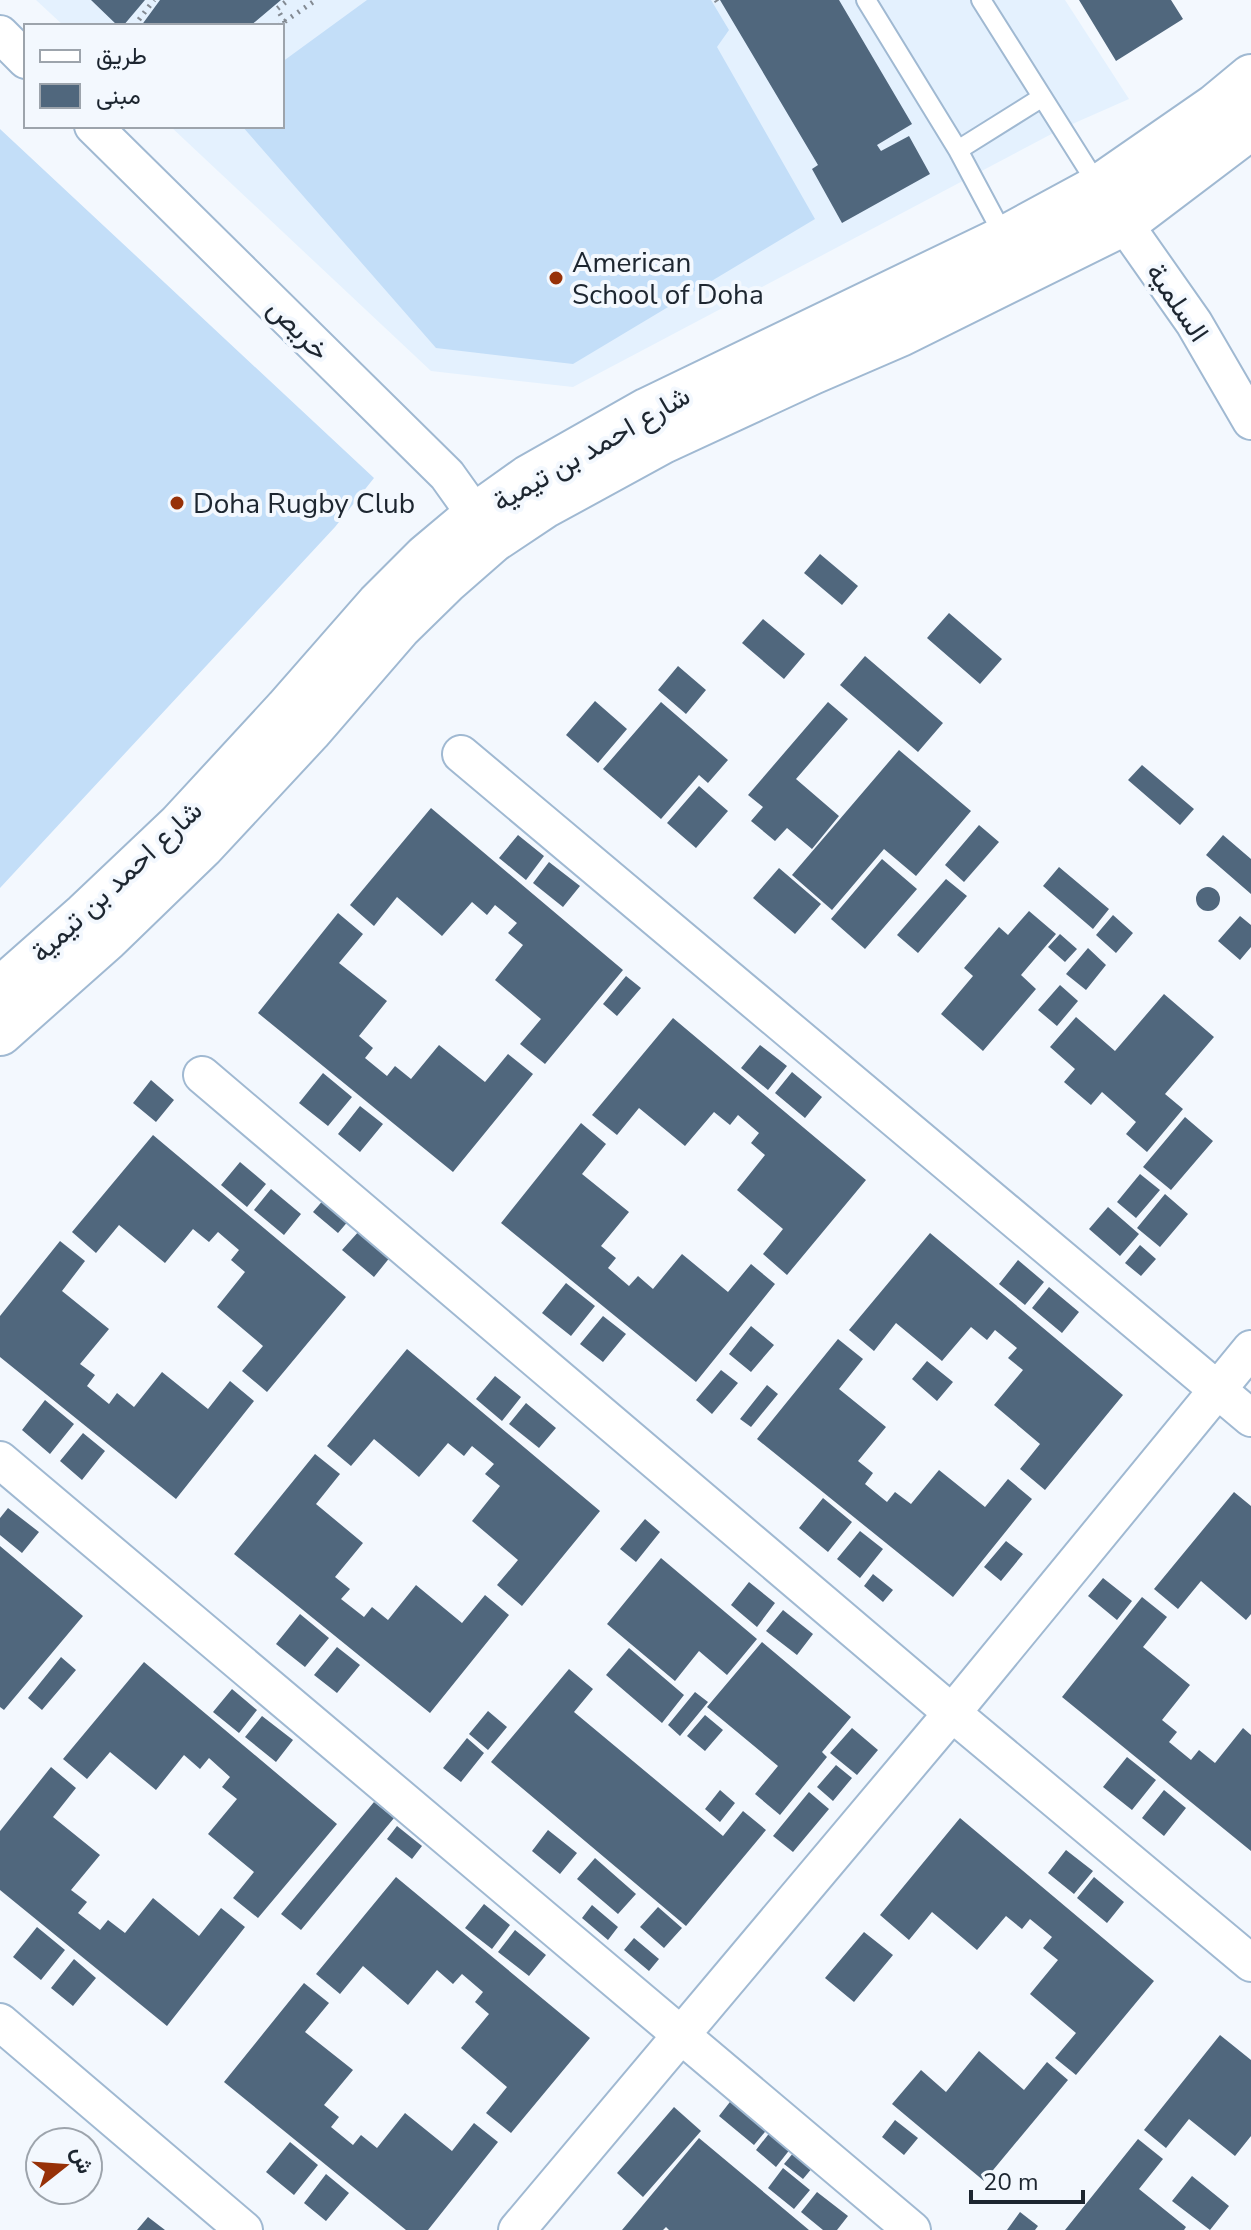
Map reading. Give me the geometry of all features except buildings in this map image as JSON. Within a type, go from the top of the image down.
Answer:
[{"type":"street","points":[[0,34],[24,58]]},
{"type":"street","name":"شارع احمد بن تيمية","points":[[0,1033],[107,938],[202,846],[309,731],[399,627],[445,582],[485,528],[528,478],[648,410],[1005,238],[1099,187],[1216,106],[1251,77]]},
{"type":"street","name":"شارع احمد بن تيمية","points":[[0,990],[180,825],[379,604],[426,557],[485,528],[544,506],[663,441],[900,334],[1124,223],[1251,127]]},
{"type":"street","name":"خريص","points":[[95,128],[447,475],[485,528]]},
{"type":"street","name":"السلمية","points":[[1099,187],[1194,323],[1251,421]]},
{"type":"street","points":[[461,754],[1251,1418]]},
{"type":"street","points":[[202,1075],[1251,1963]]},
{"type":"street","points":[[517,2230],[952,1713],[1251,1349]]},
{"type":"street","points":[[0,1460],[912,2230]]},
{"type":"street","points":[[0,2022],[244,2230]]},
{"type":"lane","points":[[866,0],[958,150],[1005,238]]},
{"type":"lane","points":[[981,0],[1099,187]]},
{"type":"lane","points":[[958,150],[1041,98]]},
{"type":"path","points":[[136,24],[154,0]]},
{"type":"path","points":[[285,22],[277,9],[288,0]]},
{"type":"path","points":[[282,24],[316,0]]},
{"type":"shaded area","name":"American School of Doha","points":[[36,0],[1065,0],[1129,99],[1061,129],[573,387],[431,371],[172,128],[284,128],[284,24],[62,24]]},
{"type":"shaded area","points":[[367,0],[711,0],[729,30],[717,47],[815,219],[573,364],[436,348],[244,128],[284,128],[284,61]]},
{"type":"shaded area","name":"Doha Rugby Club","points":[[0,129],[374,478],[335,527],[0,888]]},
{"type":"place","name":"American School of Doha","points":[[556,278]]},
{"type":"place","name":"Doha Rugby Club","points":[[177,503]]}]
